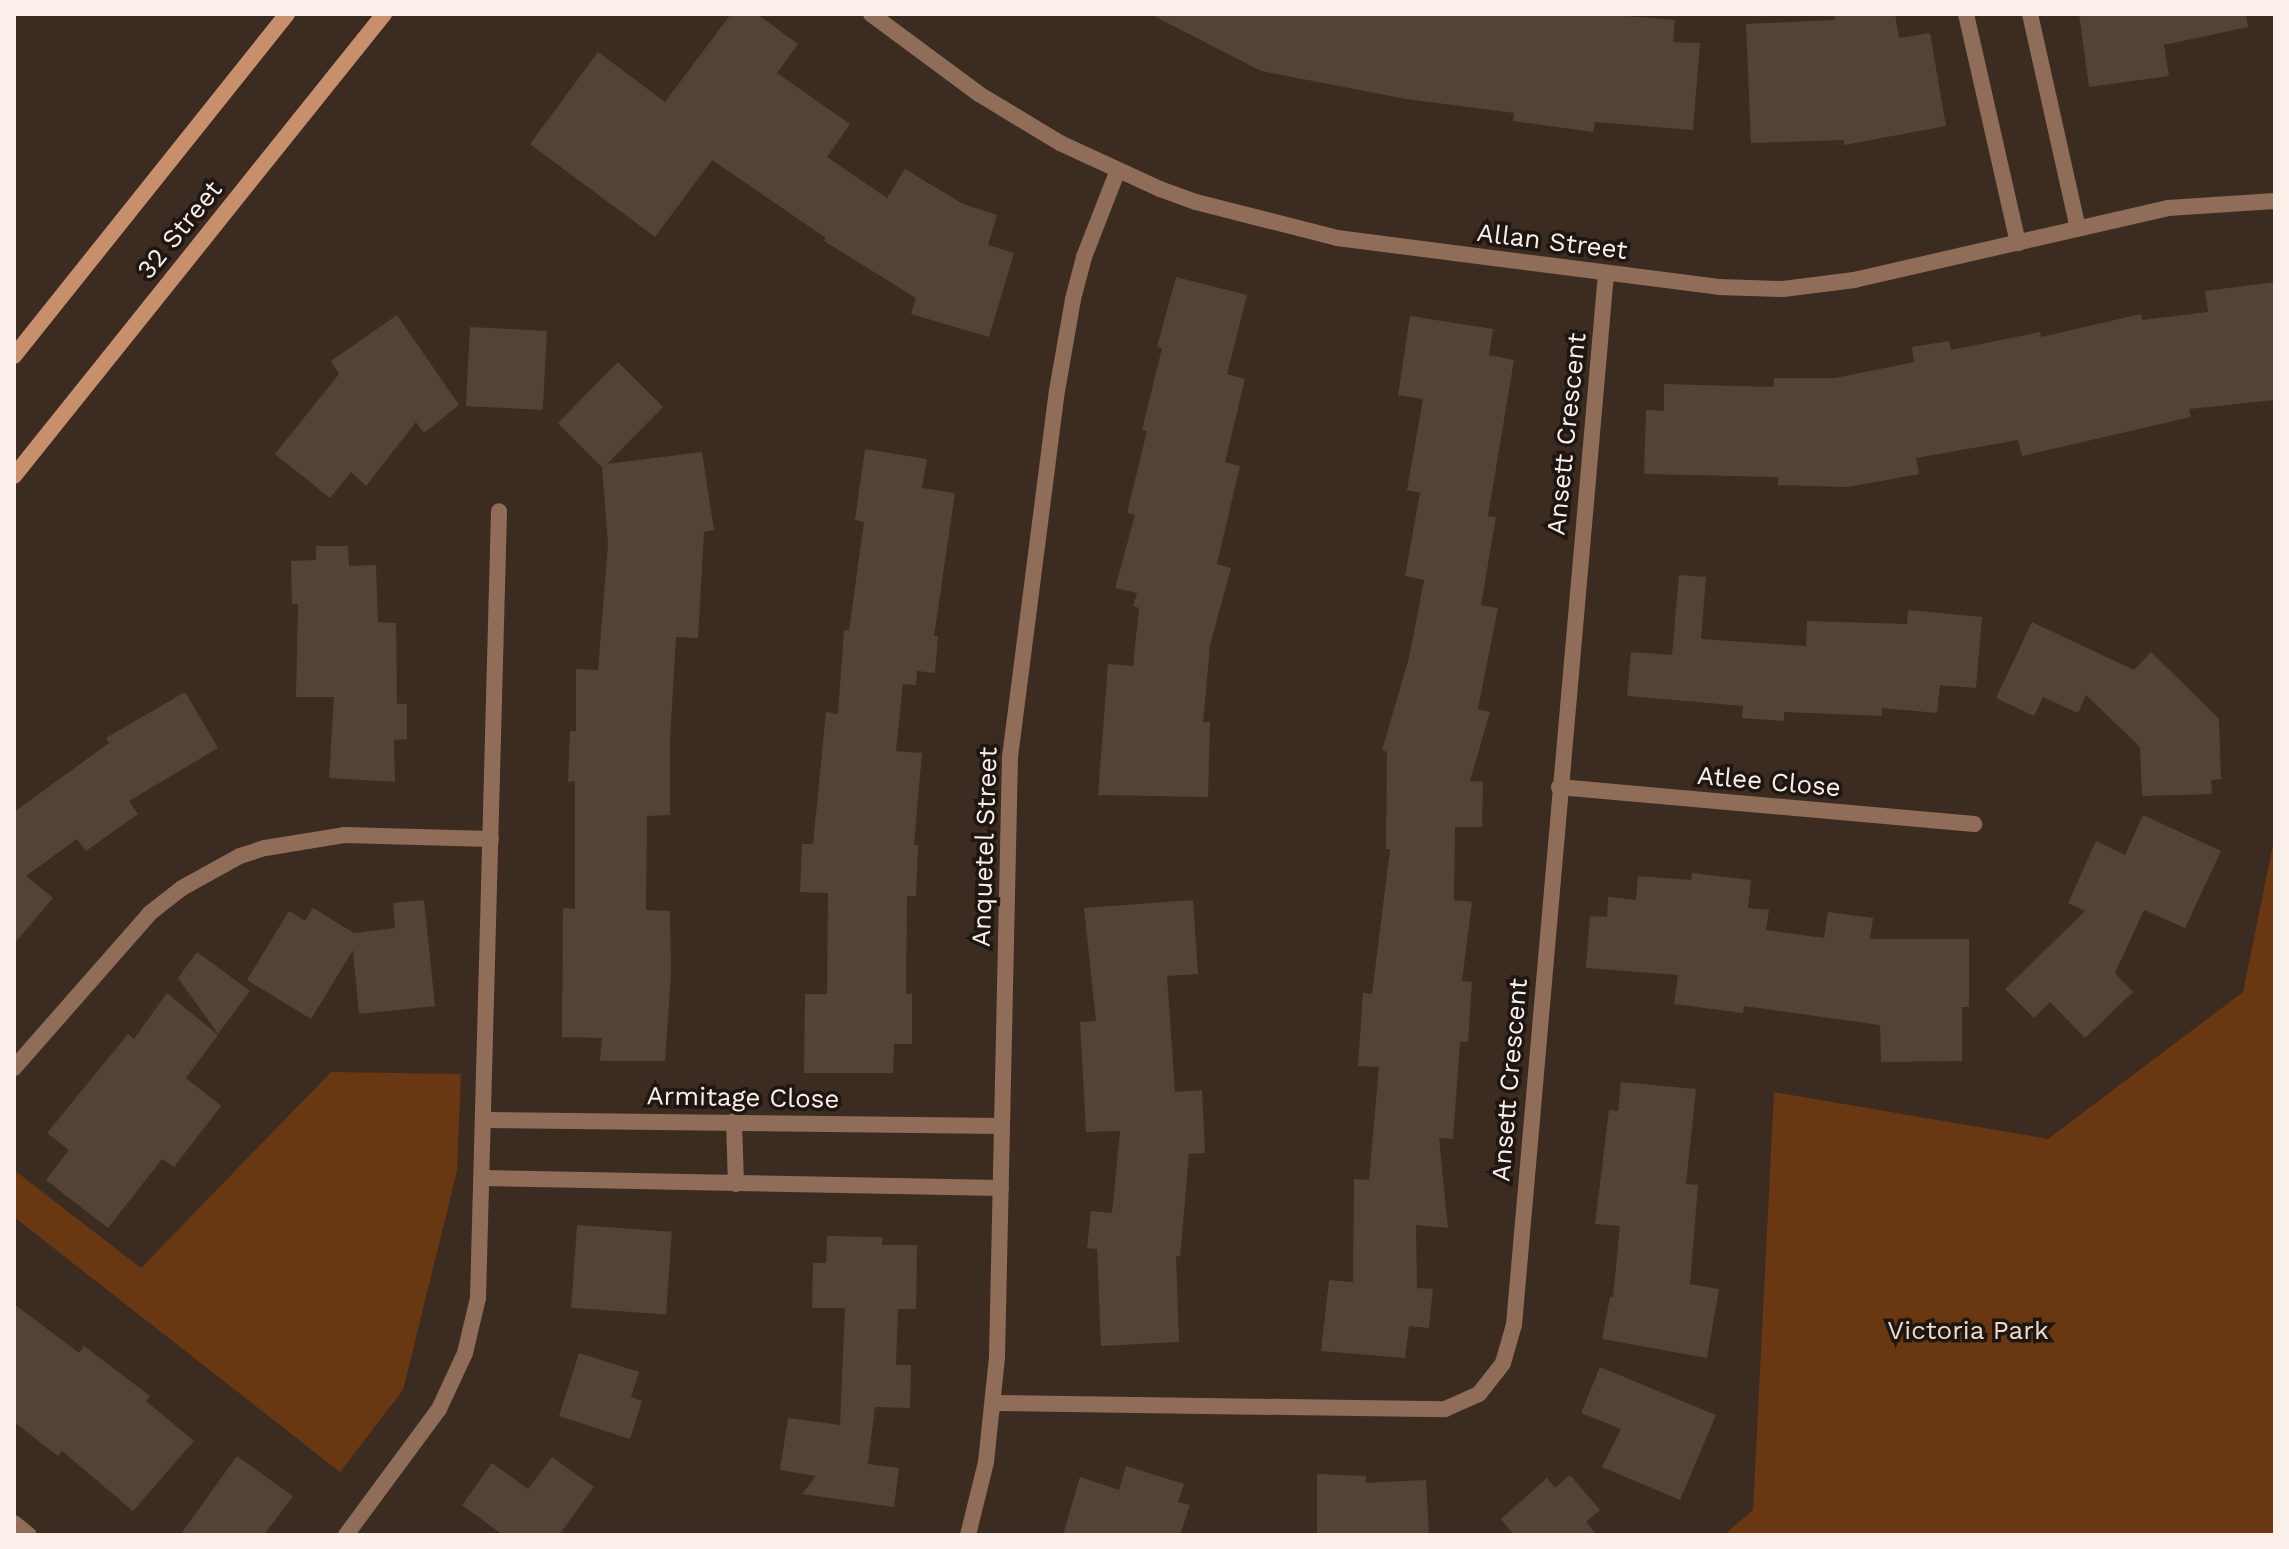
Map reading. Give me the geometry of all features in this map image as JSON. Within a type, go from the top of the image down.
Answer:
[{"type":"main road","name":"32 Street","points":[[14,356],[287,14]]},
{"type":"main road","name":"32 Street","points":[[14,476],[384,14]]},
{"type":"street","name":"Allan Street","points":[[871,14],[979,94],[1060,143],[1160,189],[1234,214],[1337,238],[1747,289],[1823,286],[2168,208],[2275,201]]},
{"type":"street","points":[[1966,14],[2018,243]]},
{"type":"street","points":[[2030,14],[2078,228]]},
{"type":"street","name":"Anquetel Street","points":[[968,1535],[978,1506],[994,1403],[1010,757],[1070,311],[1084,257],[1118,170]]},
{"type":"street","name":"Ansett Crescent","points":[[994,1403],[1445,1409],[1479,1394],[1503,1363],[1514,1325],[1606,273]]},
{"type":"street","points":[[346,1535],[432,1419],[461,1363],[478,1298],[484,1178],[499,511]]},
{"type":"street","name":"Atlee Close","points":[[1559,787],[1974,824]]},
{"type":"street","points":[[14,1068],[150,913],[182,888],[240,856],[265,848],[344,835],[491,839]]},
{"type":"street","name":"Armitage Close","points":[[484,1120],[1001,1126]]},
{"type":"street","points":[[734,1121],[736,1184]]},
{"type":"street","points":[[484,1178],[1001,1188]]},
{"type":"street","points":[[14,1523],[29,1535]]},
{"type":"green space","name":"Victoria Park","points":[[2275,835],[2275,1535],[1724,1535],[1753,1510],[1774,1092],[2048,1139],[2243,992]]},
{"type":"green space","points":[[331,1072],[461,1074],[457,1171],[403,1390],[340,1472],[14,1217],[14,1170],[141,1268]]},
{"type":"building","points":[[731,14],[757,14],[798,44],[777,73],[850,124],[827,157],[887,198],[905,169],[963,204],[997,215],[988,245],[1014,253],[989,337],[911,314],[916,298],[824,241],[826,238],[712,160],[655,237],[530,144],[598,52],[665,102]]},
{"type":"building","points":[[1150,14],[1600,14],[1675,20],[1673,42],[1700,43],[1693,130],[1595,122],[1593,132],[1513,121],[1514,113],[1406,99],[1261,71]]},
{"type":"building","points":[[1834,14],[1895,14],[1899,38],[1930,33],[1946,126],[1844,145],[1844,140],[1751,143],[1746,24],[1835,20]]},
{"type":"building","points":[[2079,14],[2246,14],[2248,27],[2164,45],[2169,76],[2089,87]]},
{"type":"building","points":[[1176,277],[1247,295],[1227,374],[1245,379],[1225,462],[1240,466],[1217,564],[1231,568],[1210,645],[1203,722],[1210,722],[1208,797],[1098,795],[1108,664],[1133,666],[1139,608],[1133,606],[1137,593],[1115,588],[1135,515],[1127,513],[1147,431],[1142,430],[1162,348],[1157,347]]},
{"type":"building","points":[[2275,282],[2275,400],[2189,409],[2191,417],[2022,456],[2018,440],[1916,458],[1919,474],[1848,487],[1778,485],[1778,477],[1644,474],[1646,410],[1664,411],[1664,384],[1774,387],[1774,378],[1835,378],[1914,362],[1912,347],[1949,341],[1951,350],[2040,332],[2041,337],[2141,314],[2142,320],[2208,312],[2205,291]]},
{"type":"building","points":[[397,315],[459,405],[424,433],[416,422],[366,486],[351,472],[330,498],[275,454],[339,374],[331,361]]},
{"type":"building","points":[[1410,316],[1493,329],[1489,355],[1514,360],[1488,516],[1496,517],[1481,605],[1498,608],[1478,709],[1490,712],[1470,781],[1483,782],[1482,827],[1455,827],[1454,900],[1472,902],[1462,981],[1472,982],[1468,1042],[1460,1042],[1453,1139],[1439,1138],[1448,1228],[1416,1225],[1417,1288],[1433,1289],[1429,1328],[1409,1326],[1405,1358],[1321,1351],[1329,1280],[1353,1282],[1354,1179],[1369,1180],[1379,1067],[1358,1066],[1363,993],[1372,994],[1390,849],[1386,849],[1387,752],[1382,750],[1409,658],[1424,580],[1405,576],[1420,493],[1407,490],[1423,399],[1398,395]]},
{"type":"building","points":[[470,327],[547,331],[543,410],[466,406]]},
{"type":"building","points":[[618,362],[663,407],[607,464],[702,452],[714,530],[704,532],[698,638],[676,637],[670,740],[670,815],[647,816],[646,910],[670,911],[671,975],[665,1061],[600,1061],[602,1038],[562,1037],[563,908],[575,909],[575,781],[568,782],[570,731],[576,731],[576,669],[598,670],[608,544],[602,467],[558,423]]},
{"type":"building","points":[[865,449],[927,459],[922,488],[955,493],[934,636],[938,636],[935,673],[917,671],[916,685],[903,684],[896,751],[922,753],[914,845],[918,845],[916,896],[907,896],[906,994],[912,994],[912,1044],[894,1044],[893,1073],[804,1073],[805,994],[827,994],[828,893],[800,892],[802,844],[813,844],[826,712],[838,714],[844,630],[849,630],[864,522],[855,520]]},
{"type":"building","points":[[316,546],[348,546],[349,566],[376,565],[378,622],[396,623],[397,704],[407,704],[407,739],[394,740],[395,782],[329,778],[334,697],[296,697],[298,604],[292,604],[291,561],[316,560]]},
{"type":"building","points":[[1679,575],[1706,577],[1701,639],[1806,646],[1807,621],[1907,624],[1908,610],[1982,617],[1976,688],[1940,685],[1937,713],[1882,708],[1882,716],[1784,712],[1784,721],[1742,718],[1743,706],[1627,696],[1631,652],[1672,655]]},
{"type":"building","points":[[2032,622],[2134,670],[2151,652],[2219,719],[2221,779],[2211,780],[2212,794],[2142,796],[2140,747],[2086,695],[2078,713],[2043,697],[2034,716],[1996,698]]},
{"type":"building","points":[[185,692],[218,748],[129,801],[138,814],[86,851],[77,839],[26,876],[53,898],[14,944],[14,812],[109,743],[106,738]]},
{"type":"building","points":[[2143,815],[2221,851],[2185,928],[2144,910],[2115,973],[2133,992],[2085,1038],[2050,1002],[2034,1018],[2005,989],[2085,911],[2068,903],[2096,841],[2125,855]]},
{"type":"building","points":[[1692,873],[1751,880],[1748,908],[1769,910],[1766,930],[1824,938],[1828,912],[1873,918],[1870,939],[1969,939],[1969,1007],[1962,1007],[1962,1061],[1881,1062],[1880,1025],[1744,1006],[1743,1013],[1674,1004],[1678,975],[1586,968],[1590,916],[1607,917],[1608,897],[1636,900],[1638,876],[1691,880]]},
{"type":"building","points":[[424,900],[435,1006],[359,1014],[353,950],[311,1019],[247,980],[289,911],[305,921],[313,908],[354,933],[395,928],[393,903]]},
{"type":"building","points":[[1193,900],[1198,974],[1167,976],[1175,1092],[1202,1090],[1205,1153],[1189,1154],[1180,1257],[1176,1256],[1179,1342],[1101,1346],[1097,1249],[1087,1248],[1091,1211],[1112,1213],[1120,1131],[1086,1132],[1080,1022],[1096,1021],[1084,908]]},
{"type":"building","points":[[197,952],[250,991],[218,1034],[178,978]]},
{"type":"building","points":[[167,993],[218,1035],[186,1078],[221,1106],[174,1167],[162,1159],[108,1228],[46,1180],[69,1150],[47,1133],[128,1034],[134,1039]]},
{"type":"building","points":[[1621,1082],[1696,1089],[1686,1184],[1698,1185],[1690,1284],[1719,1289],[1707,1358],[1602,1339],[1610,1297],[1613,1297],[1620,1226],[1595,1224],[1609,1110],[1618,1111]]},
{"type":"building","points":[[577,1225],[672,1232],[666,1314],[571,1308]]},
{"type":"building","points":[[827,1236],[882,1237],[882,1245],[917,1245],[916,1309],[898,1309],[896,1365],[911,1365],[910,1408],[875,1407],[868,1464],[899,1468],[894,1507],[802,1494],[816,1476],[780,1470],[788,1418],[840,1425],[845,1308],[812,1308],[813,1263],[826,1263]]},
{"type":"building","points":[[14,1304],[79,1353],[84,1346],[150,1396],[146,1401],[194,1441],[133,1511],[62,1451],[58,1456],[14,1422]]},
{"type":"building","points":[[579,1353],[639,1372],[631,1397],[642,1401],[630,1439],[559,1416]]},
{"type":"building","points":[[1600,1367],[1716,1415],[1680,1500],[1602,1467],[1621,1429],[1581,1413]]},
{"type":"building","points":[[237,1456],[293,1496],[264,1535],[180,1535]]},
{"type":"building","points":[[552,1457],[594,1487],[559,1535],[503,1535],[462,1505],[492,1463],[528,1489]]},
{"type":"building","points":[[1126,1466],[1184,1484],[1178,1502],[1190,1505],[1180,1535],[1063,1535],[1080,1477],[1119,1490]]},
{"type":"building","points":[[1317,1474],[1366,1476],[1366,1483],[1426,1480],[1429,1535],[1317,1535]]},
{"type":"building","points":[[1570,1475],[1600,1510],[1586,1522],[1597,1535],[1514,1535],[1501,1519],[1547,1478],[1555,1488]]}]
